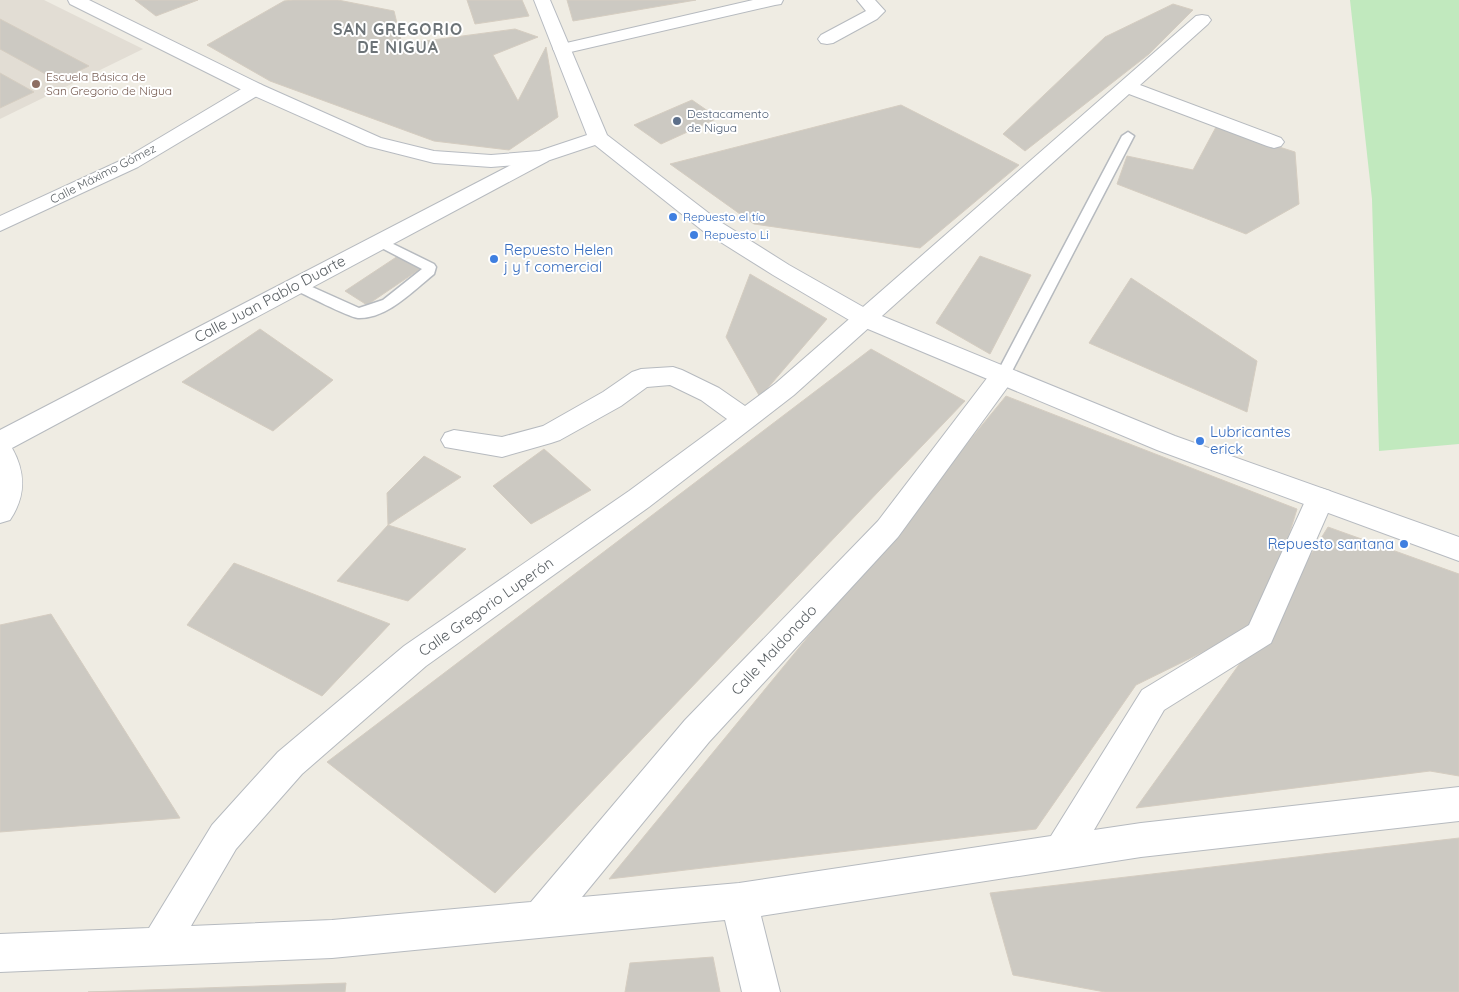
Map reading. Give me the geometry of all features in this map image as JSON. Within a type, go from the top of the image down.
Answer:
[{"type":"street","points":[[76,0],[255,89],[374,142],[434,158],[491,161],[542,157],[598,138]]},
{"type":"street","points":[[542,0],[598,138],[711,226],[780,270],[864,318],[1166,443],[1459,549]]},
{"type":"street","points":[[562,49],[775,0]]},
{"type":"street","points":[[827,39],[876,11],[865,0]]},
{"type":"street","name":"Calle Gregorio Luperón","points":[[159,946],[224,837],[290,763],[415,656],[639,499],[785,389],[1202,20]]},
{"type":"street","points":[[1127,87],[1274,142]]},
{"type":"street","name":"Calle Máximo Gómez","points":[[0,224],[131,163],[255,89]]},
{"type":"street","name":"Calle Juan Pablo Duarte","points":[[0,442],[379,241],[542,157]]},
{"type":"street","name":"Calle Maldonado","points":[[540,920],[697,731],[888,529],[1003,375]]},
{"type":"street","points":[[454,440],[502,447],[551,434],[612,399],[641,378],[673,376],[710,394],[745,419]]},
{"type":"street","points":[[0,451],[6,460],[10,479],[4,507],[0,512]]},
{"type":"street","points":[[1061,853],[1153,700],[1260,634],[1320,499]]},
{"type":"street","points":[[0,953],[332,939],[739,901],[1141,840],[1459,804]]},
{"type":"street","points":[[739,901],[761,992]]},
{"type":"lane","points":[[1003,375],[1128,136]]},
{"type":"lane","points":[[296,285],[358,313],[369,312],[386,306],[429,271],[429,267],[379,241]]},
{"type":"shaded area","name":"Escuela Básica de San Gregorio de Nigua","points":[[0,0],[44,0],[143,49],[0,119]]},
{"type":"green space","points":[[1350,0],[1459,0],[1459,444],[1379,451],[1372,199]]},
{"type":"building","points":[[135,0],[198,0],[156,16]]},
{"type":"building","points":[[338,0],[394,11],[402,44],[515,29],[538,37],[493,55],[518,101],[546,47],[558,117],[509,150],[434,141],[270,81],[207,45],[284,1]]},
{"type":"building","points":[[467,0],[522,0],[529,16],[475,24]]},
{"type":"building","points":[[567,0],[696,0],[573,21]]},
{"type":"building","points":[[1173,4],[1193,10],[1149,54],[1025,151],[1003,134],[1105,37]]},
{"type":"building","points":[[0,19],[89,66],[58,81],[0,49]]},
{"type":"building","points":[[0,73],[34,92],[0,108]]},
{"type":"building","name":"Destacamento de Nigua","points":[[692,100],[718,118],[661,144],[634,125]]},
{"type":"building","points":[[901,105],[1019,165],[920,248],[754,224],[670,164]]},
{"type":"building","points":[[1216,127],[1295,152],[1299,204],[1246,234],[1117,184],[1127,156],[1193,170]]},
{"type":"building","points":[[398,256],[420,269],[367,305],[345,291]]},
{"type":"building","points":[[980,256],[1031,275],[990,354],[936,323]]},
{"type":"building","points":[[750,274],[827,319],[760,397],[726,337]]},
{"type":"building","points":[[1131,278],[1257,361],[1247,412],[1089,343]]},
{"type":"building","points":[[260,329],[333,380],[273,431],[182,382]]},
{"type":"building","points":[[871,349],[965,401],[495,893],[327,762]]},
{"type":"building","points":[[1006,396],[1297,509],[1262,623],[1136,685],[1036,829],[609,879]]},
{"type":"building","points":[[544,449],[591,490],[531,524],[493,486]]},
{"type":"building","points":[[424,456],[461,477],[388,525],[387,493]]},
{"type":"building","points":[[388,525],[466,549],[408,601],[337,581]]},
{"type":"building","points":[[1328,527],[1459,574],[1459,776],[1430,771],[1136,808],[1266,627]]},
{"type":"building","points":[[234,563],[390,624],[322,696],[187,625]]},
{"type":"building","points":[[51,614],[180,818],[0,832],[0,625]]},
{"type":"building","points":[[1459,838],[1459,992],[1105,992],[1013,975],[990,893]]},
{"type":"building","points":[[713,957],[720,992],[625,992],[630,963]]},
{"type":"building","points":[[346,983],[345,992],[88,992]]},
{"type":"place","name":"Escuela Básica de San Gregorio de Nigua","points":[[36,84]]},
{"type":"place","name":"Destacamento de Nigua","points":[[677,121]]},
{"type":"place","name":"Repuesto el tío","points":[[673,217]]},
{"type":"place","name":"Repuesto Li","points":[[694,235]]},
{"type":"place","name":"Repuesto Helen j y f comercial","points":[[494,259]]},
{"type":"place","name":"Lubricantes erick","points":[[1200,441]]},
{"type":"place","name":"Repuesto santana","points":[[1404,544]]},
{"type":"district","name":"SAN GREGORIO DE NIGUA","points":[[398,38]]}]
